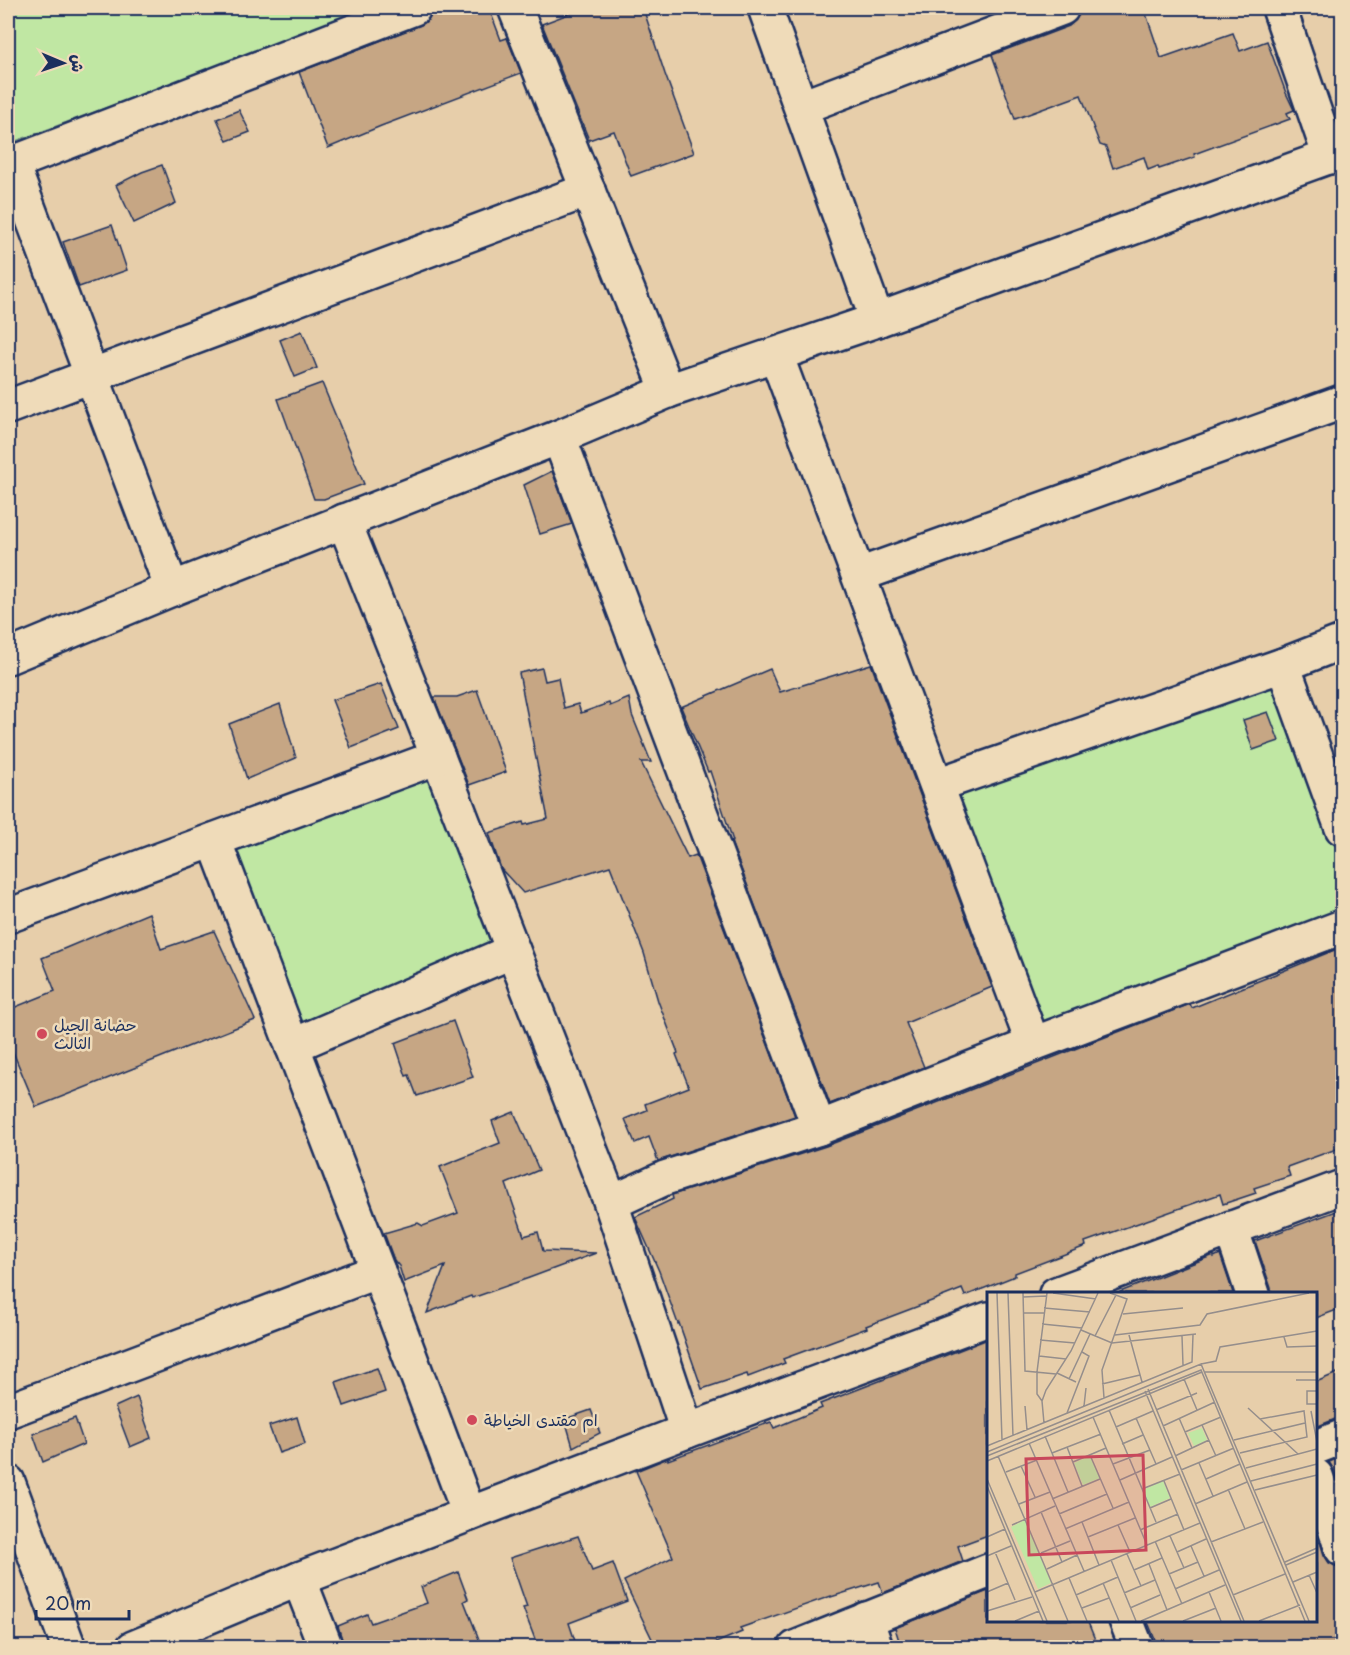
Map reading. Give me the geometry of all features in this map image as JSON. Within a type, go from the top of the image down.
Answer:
[{"type":"street","points":[[172,589],[10,165],[414,8]]},
{"type":"street","points":[[515,8],[668,391]]},
{"type":"street","points":[[765,8],[877,320]]},
{"type":"street","points":[[802,107],[1062,8]]},
{"type":"street","points":[[8,657],[344,520],[559,437],[668,391],[877,320],[1336,154],[1279,8]]},
{"type":"street","points":[[8,407],[588,190]]},
{"type":"street","points":[[776,355],[1033,1044]]},
{"type":"street","points":[[859,575],[1342,402]]},
{"type":"street","points":[[559,437],[819,1128]]},
{"type":"street","points":[[344,520],[611,1203],[687,1431]]},
{"type":"street","points":[[937,785],[1342,642]]},
{"type":"street","points":[[1282,665],[1342,828]]},
{"type":"street","points":[[8,916],[438,757]]},
{"type":"street","points":[[214,840],[469,1514]]},
{"type":"street","points":[[611,1203],[665,1179],[819,1128],[1342,927]]},
{"type":"street","points":[[292,1046],[513,951]]},
{"type":"street","points":[[1059,1292],[1342,1186]]},
{"type":"street","points":[[1231,1228],[1253,1292]]},
{"type":"street","points":[[8,1411],[378,1271]]},
{"type":"street","points":[[133,1647],[298,1579],[987,1319]]},
{"type":"street","points":[[1317,1447],[1342,1437]]},
{"type":"street","points":[[1317,1479],[1342,1549]]},
{"type":"street","points":[[8,1482],[69,1647]]},
{"type":"street","points":[[795,1647],[871,1633],[987,1572]]},
{"type":"street","points":[[298,1579],[326,1647]]},
{"type":"street","points":[[1127,1622],[1137,1647]]},
{"type":"green space","points":[[8,8],[376,8],[8,144]]},
{"type":"green space","points":[[1272,682],[1342,861],[1342,916],[1040,1035],[948,792]]},
{"type":"green space","points":[[428,775],[494,941],[301,1025],[233,850]]},
{"type":"building","points":[[489,8],[501,40],[507,38],[521,73],[328,148],[299,72],[421,25],[428,20],[432,9]]},
{"type":"building","points":[[584,8],[643,8],[694,153],[631,176],[614,131],[589,140],[542,24]]},
{"type":"building","points":[[1144,8],[1161,58],[1233,33],[1240,51],[1267,41],[1294,110],[1287,113],[1290,119],[1194,154],[1195,157],[1159,169],[1158,166],[1148,170],[1144,157],[1113,168],[1106,147],[1100,145],[1081,95],[1015,119],[992,55],[1069,26],[1076,20],[1080,9]]},
{"type":"building","points":[[239,110],[250,132],[227,141],[217,119]]},
{"type":"building","points":[[162,165],[176,203],[134,223],[116,185]]},
{"type":"building","points":[[112,225],[127,270],[79,287],[63,242]]},
{"type":"building","points":[[302,331],[317,368],[295,377],[280,340]]},
{"type":"building","points":[[322,383],[364,484],[324,499],[314,499],[278,399]]},
{"type":"building","points":[[552,471],[572,524],[540,534],[524,485]]},
{"type":"building","points":[[871,664],[992,987],[906,1023],[924,1067],[830,1104],[731,842],[733,841],[710,771],[708,772],[681,707],[770,669],[780,692]]},
{"type":"building","points":[[542,668],[545,681],[558,678],[564,708],[578,704],[581,713],[609,703],[610,706],[629,698],[632,715],[651,762],[641,762],[688,858],[696,855],[795,1116],[658,1161],[649,1137],[635,1143],[625,1119],[647,1110],[645,1104],[689,1087],[658,1001],[644,953],[610,866],[523,893],[501,869],[489,833],[523,822],[524,825],[548,819],[519,673]]},
{"type":"building","points":[[381,684],[399,729],[351,748],[332,700]]},
{"type":"building","points":[[477,690],[506,772],[469,785],[434,697],[457,697]]},
{"type":"building","points":[[280,704],[296,758],[247,779],[229,724]]},
{"type":"building","points":[[1268,712],[1279,741],[1253,750],[1243,720]]},
{"type":"building","points":[[149,913],[161,949],[214,931],[255,1020],[36,1107],[8,1040],[8,1010],[55,991],[42,958]]},
{"type":"building","points":[[1342,947],[1342,1147],[1287,1167],[1290,1176],[1254,1188],[1256,1193],[1223,1204],[1220,1194],[1085,1242],[1086,1246],[1015,1273],[1015,1276],[965,1296],[962,1289],[783,1359],[785,1363],[748,1377],[747,1374],[702,1389],[659,1271],[635,1217],[673,1199],[672,1195],[826,1146],[1190,1004],[1192,1008]]},
{"type":"building","points":[[453,1021],[473,1077],[417,1096],[409,1075],[406,1076],[395,1043]]},
{"type":"building","points":[[514,1112],[539,1170],[506,1184],[524,1236],[538,1232],[543,1251],[596,1253],[427,1313],[445,1266],[404,1282],[384,1233],[418,1223],[423,1226],[458,1213],[440,1167],[500,1143],[492,1121]]},
{"type":"building","points":[[1342,1209],[1342,1308],[1317,1318],[1317,1292],[1271,1292],[1255,1241]]},
{"type":"building","points":[[1220,1254],[1233,1292],[1120,1292],[1214,1255],[1214,1257]]},
{"type":"building","points":[[987,1339],[987,1535],[958,1546],[963,1561],[883,1593],[879,1582],[740,1628],[742,1632],[706,1647],[656,1647],[624,1581],[673,1557],[636,1471],[771,1422],[774,1428],[822,1408],[820,1404]]},
{"type":"building","points":[[377,1368],[385,1392],[344,1406],[336,1382]]},
{"type":"building","points":[[1342,1371],[1342,1419],[1335,1419],[1317,1427],[1317,1382]]},
{"type":"building","points":[[137,1397],[151,1438],[130,1447],[115,1407]]},
{"type":"building","points":[[591,1410],[600,1433],[573,1447],[565,1419]]},
{"type":"building","points":[[297,1417],[305,1444],[279,1453],[269,1426]]},
{"type":"building","points":[[75,1418],[84,1444],[43,1462],[33,1434]]},
{"type":"building","points":[[1342,1457],[1342,1494],[1329,1462]]},
{"type":"building","points":[[578,1536],[592,1571],[613,1563],[627,1601],[569,1623],[575,1641],[568,1643],[570,1647],[538,1647],[523,1608],[527,1607],[510,1558]]},
{"type":"building","points":[[1320,1542],[1329,1563],[1342,1567],[1342,1647],[1158,1647],[1148,1622],[1317,1622],[1317,1543]]},
{"type":"building","points":[[458,1572],[468,1599],[464,1601],[482,1647],[344,1647],[338,1626],[367,1614],[371,1623],[427,1603],[421,1587]]},
{"type":"building","points":[[987,1591],[987,1622],[1088,1622],[1098,1647],[901,1647],[895,1628]]},
{"type":"place","name":"حضانة الجيل الثالث","points":[[42,1034]]},
{"type":"place","name":"ام مقتدى الخياطة","points":[[472,1420]]}]
